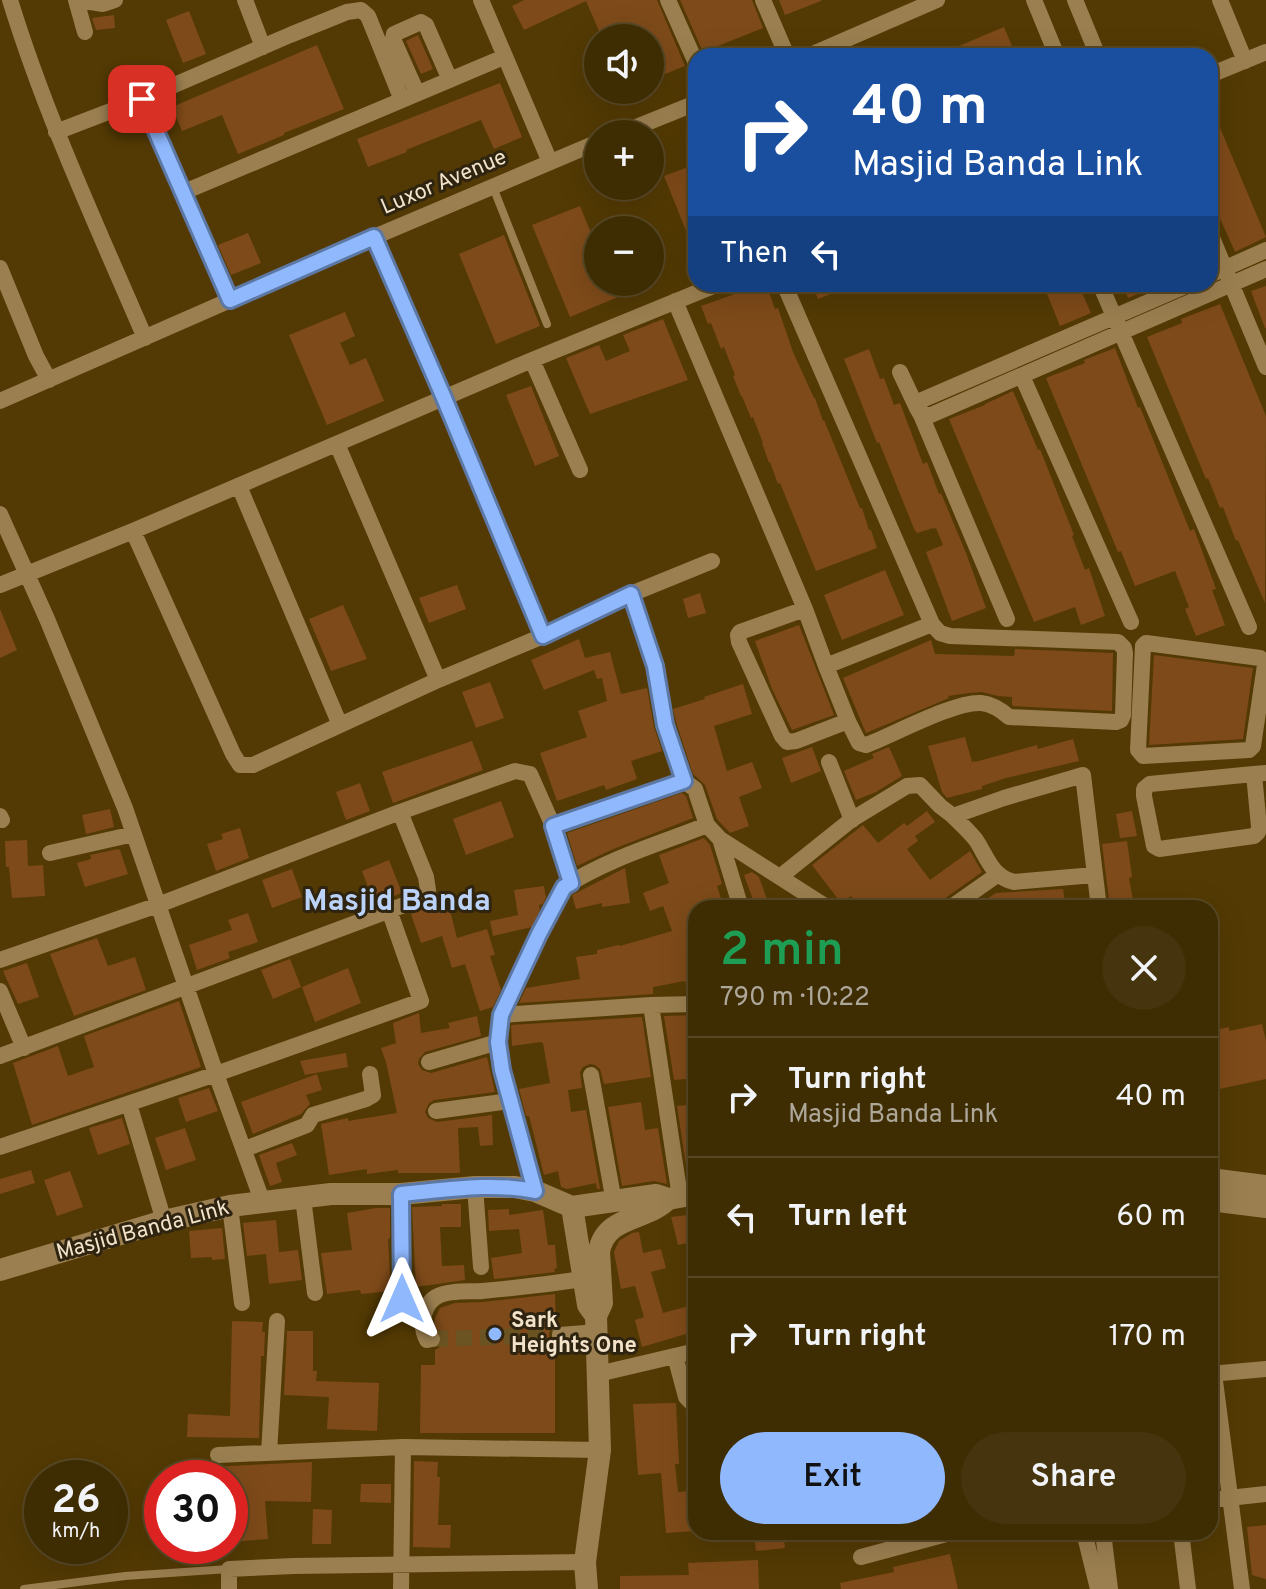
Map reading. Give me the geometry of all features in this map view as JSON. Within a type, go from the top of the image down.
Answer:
[{"type":"main road","points":[[1218,1180],[1266,1186]]},
{"type":"main road","name":"Masjid Banda Link","points":[[0,1270],[164,1221],[230,1206],[331,1194],[401,1194],[475,1187],[515,1187],[535,1191],[572,1207]]},
{"type":"main road","points":[[587,1589],[585,1562],[600,1450],[598,1374],[593,1303],[572,1207],[656,1195],[681,1197]]},
{"type":"main road","points":[[593,1303],[599,1252],[602,1241],[613,1227],[681,1197]]},
{"type":"main road","points":[[1218,1201],[1266,1207]]},
{"type":"street","points":[[11,0],[23,44],[56,132],[145,338]]},
{"type":"street","points":[[85,32],[77,0],[103,4],[115,0]]},
{"type":"street","points":[[245,0],[263,47]]},
{"type":"street","points":[[481,0],[550,162]]},
{"type":"street","points":[[668,0],[689,48]]},
{"type":"street","points":[[763,0],[784,48]]},
{"type":"street","points":[[826,48],[937,0]]},
{"type":"street","points":[[1034,0],[1054,48]]},
{"type":"street","points":[[1075,0],[1095,48]]},
{"type":"street","points":[[1220,0],[1245,61]]},
{"type":"street","points":[[56,132],[142,99],[359,5],[411,93]]},
{"type":"street","points":[[411,93],[394,34],[421,22],[426,25],[448,76]]},
{"type":"street","points":[[1218,72],[1266,52]]},
{"type":"street","points":[[184,192],[448,76],[504,57]]},
{"type":"street","points":[[142,99],[230,300]]},
{"type":"street","points":[[654,120],[688,106]]},
{"type":"street","name":"Luxor Avenue","points":[[0,401],[584,148]]},
{"type":"street","points":[[374,237],[543,636]]},
{"type":"street","points":[[1222,276],[1266,250]]},
{"type":"street","points":[[1222,276],[1266,269]]},
{"type":"street","points":[[1,273],[49,380]]},
{"type":"street","points":[[1222,276],[1266,367]]},
{"type":"street","points":[[0,585],[698,292]]},
{"type":"street","points":[[675,301],[859,743],[866,745],[957,707],[981,703],[999,708],[1009,717],[1121,720],[1125,653],[1118,642],[950,636],[940,633],[932,624],[787,292]]},
{"type":"street","points":[[1103,292],[1249,627]]},
{"type":"street","points":[[919,411],[931,415],[1022,376],[1175,292]]},
{"type":"street","points":[[919,411],[922,400],[1117,324],[1187,292]]},
{"type":"street","points":[[532,360],[580,470]]},
{"type":"street","points":[[900,372],[1007,619]]},
{"type":"street","points":[[1022,376],[1131,622]]},
{"type":"street","points":[[337,444],[438,680]]},
{"type":"street","points":[[239,486],[340,725]]},
{"type":"street","points":[[0,514],[125,808],[263,1203]]},
{"type":"street","points":[[133,531],[240,765],[253,765],[631,594],[712,561]]},
{"type":"street","points":[[631,594],[655,666],[665,725],[684,781],[695,789],[707,825],[720,839],[816,900]]},
{"type":"street","points":[[805,609],[740,632],[739,642],[787,742],[848,721]]},
{"type":"street","points":[[826,666],[932,624]]},
{"type":"street","points":[[1146,643],[1260,658],[1265,665],[1253,746],[1249,750],[1143,756],[1139,753],[1143,646],[1146,643]]},
{"type":"street","points":[[829,762],[852,820]]},
{"type":"street","points":[[0,960],[158,905],[515,771],[530,774],[553,826],[571,883]]},
{"type":"street","points":[[1260,774],[1259,827],[1254,836],[1159,849],[1154,846],[1144,796],[1144,789],[1150,784],[1260,774]]},
{"type":"street","points":[[953,816],[1083,775],[1098,900]]},
{"type":"street","points":[[553,826],[684,781]]},
{"type":"street","points":[[781,876],[852,820],[907,786],[920,785],[975,839],[997,875],[1014,882],[1094,875]]},
{"type":"street","points":[[0,1056],[420,899],[428,890],[426,877],[400,812]]},
{"type":"street","points":[[535,1191],[502,1070],[498,1042],[501,1015],[539,934],[564,887],[593,869],[707,825]]},
{"type":"street","points":[[50,853],[134,834]]},
{"type":"street","points":[[720,839],[739,900]]},
{"type":"street","points":[[961,900],[997,875]]},
{"type":"street","points":[[0,1147],[421,1001],[389,910]]},
{"type":"street","points":[[0,991],[24,1048]]},
{"type":"street","points":[[501,1015],[688,1004]]},
{"type":"street","points":[[651,1005],[681,1197]]},
{"type":"street","points":[[429,1062],[498,1042]]},
{"type":"street","points":[[245,1149],[307,1125],[313,1115],[373,1095],[370,1074]]},
{"type":"street","points":[[591,1075],[614,1202]]},
{"type":"street","points":[[436,1111],[510,1101]]},
{"type":"street","points":[[129,1104],[164,1221]]},
{"type":"street","points":[[475,1187],[481,1267]]},
{"type":"street","points":[[401,1194],[402,1299]]},
{"type":"street","points":[[303,1198],[315,1293]]},
{"type":"street","points":[[230,1206],[242,1303]]},
{"type":"street","points":[[432,1339],[427,1340],[424,1335],[424,1312],[431,1300],[441,1294],[481,1291],[593,1303]]},
{"type":"street","points":[[560,1335],[593,1303]]},
{"type":"street","points":[[269,1453],[277,1321]]},
{"type":"street","points":[[598,1374],[688,1353]]},
{"type":"street","points":[[675,1356],[688,1399]]},
{"type":"street","points":[[1218,1373],[1266,1369]]},
{"type":"street","points":[[1218,1417],[1242,1589]]},
{"type":"street","points":[[401,1589],[403,1447]]},
{"type":"street","points":[[218,1455],[403,1447],[600,1450]]},
{"type":"street","points":[[1218,1499],[1266,1494]]},
{"type":"street","points":[[861,1557],[924,1540]]},
{"type":"street","points":[[1086,1540],[1098,1589]]},
{"type":"street","points":[[1104,1540],[1110,1589]]},
{"type":"street","points":[[1182,1540],[1188,1589]]},
{"type":"street","points":[[229,1589],[229,1569],[585,1562]]},
{"type":"lane","points":[[492,187],[547,324]]},
{"type":"lane","points":[[24,1589],[125,1576],[229,1569]]},
{"type":"building","points":[[524,0],[657,0],[685,66],[664,74],[664,24],[596,24],[586,1],[524,30],[512,6]]},
{"type":"building","points":[[680,0],[752,0],[763,28],[713,48],[701,48]]},
{"type":"building","points":[[779,0],[821,0],[821,1],[785,15]]},
{"type":"building","points":[[189,11],[206,54],[183,63],[166,20]]},
{"type":"building","points":[[114,15],[115,28],[96,30],[92,18]]},
{"type":"building","points":[[1004,27],[1013,48],[954,48]]},
{"type":"building","points":[[418,35],[433,69],[421,74],[406,41]]},
{"type":"building","points":[[317,45],[344,109],[238,154],[222,115],[182,131],[172,107]]},
{"type":"building","points":[[500,83],[522,137],[494,149],[481,120],[368,167],[357,139]]},
{"type":"building","points":[[1218,123],[1266,237],[1235,252],[1218,214]]},
{"type":"building","points":[[688,167],[688,236],[664,176]]},
{"type":"building","points":[[580,206],[584,216],[584,296],[618,297],[570,317],[532,225]]},
{"type":"building","points":[[248,233],[261,263],[231,275],[218,245]]},
{"type":"building","points":[[504,235],[540,326],[496,344],[459,254]]},
{"type":"building","points":[[1266,286],[1266,328],[1265,328],[1251,291]]},
{"type":"building","points":[[740,292],[769,292],[877,548],[816,571],[769,463],[753,417],[741,396],[724,347],[721,349],[701,306]]},
{"type":"building","points":[[815,292],[836,292],[818,299]]},
{"type":"building","points":[[1046,292],[1082,292],[1091,313],[1060,326]]},
{"type":"building","points":[[1125,292],[1142,292],[1128,298]]},
{"type":"building","points":[[1220,304],[1266,416],[1265,603],[1223,507],[1220,508],[1206,479],[1147,337]]},
{"type":"building","points":[[345,312],[355,336],[340,343],[350,365],[366,358],[384,401],[327,425],[289,335]]},
{"type":"building","points":[[663,319],[688,380],[590,414],[566,358],[599,345],[606,361],[630,351],[623,335]]},
{"type":"building","points":[[1115,348],[1190,531],[1194,529],[1216,589],[1212,590],[1225,625],[1196,636],[1175,571],[1135,586],[1046,378]]},
{"type":"building","points":[[869,349],[894,405],[900,403],[923,464],[927,462],[986,608],[952,621],[926,552],[943,545],[936,528],[915,531],[844,359]]},
{"type":"building","points":[[531,386],[559,456],[535,466],[506,395]]},
{"type":"building","points":[[1013,391],[1040,449],[1085,570],[1089,568],[1105,616],[1081,625],[1075,607],[1034,622],[949,419]]},
{"type":"building","points":[[885,570],[904,615],[842,640],[824,595]]},
{"type":"building","points":[[457,585],[466,609],[429,623],[419,598]]},
{"type":"building","points":[[700,593],[706,613],[688,618],[683,599]]},
{"type":"building","points":[[343,605],[367,659],[331,671],[309,619]]},
{"type":"building","points":[[0,609],[17,650],[0,658]]},
{"type":"building","points":[[799,625],[834,715],[792,730],[772,689],[755,641]]},
{"type":"building","points":[[579,639],[585,658],[610,652],[621,694],[647,688],[662,751],[631,761],[637,779],[606,790],[604,785],[557,801],[540,753],[587,737],[578,711],[607,701],[602,678],[597,679],[594,670],[544,690],[531,660]]},
{"type":"building","points":[[931,640],[935,654],[1014,656],[1015,649],[1113,653],[1112,711],[1013,706],[1012,697],[969,693],[948,696],[866,733],[843,678]]},
{"type":"building","points":[[1154,655],[1253,668],[1243,739],[1149,745]]},
{"type":"building","points":[[490,682],[504,718],[476,728],[462,692]]},
{"type":"building","points":[[743,684],[752,714],[714,726],[727,771],[752,762],[762,788],[739,797],[749,826],[730,833],[717,819],[705,785],[693,774],[673,709]]},
{"type":"building","points":[[965,737],[972,762],[1073,739],[1079,761],[1006,778],[982,786],[982,789],[947,798],[942,792],[928,746]]},
{"type":"building","points":[[472,741],[483,770],[393,803],[382,772]]},
{"type":"building","points":[[812,747],[821,771],[791,783],[782,758]]},
{"type":"building","points":[[889,747],[902,776],[856,800],[844,771],[874,758],[872,754]]},
{"type":"building","points":[[360,783],[370,811],[346,820],[336,792]]},
{"type":"building","points":[[682,793],[686,796],[693,818],[577,866],[567,833]]},
{"type":"building","points":[[501,801],[514,837],[466,855],[453,819]]},
{"type":"building","points":[[110,809],[114,827],[86,834],[82,815]]},
{"type":"building","points":[[927,811],[935,822],[915,836],[918,841],[907,849],[930,880],[970,851],[982,872],[943,900],[854,900],[851,896],[839,900],[812,865],[863,825],[878,843],[904,823],[907,826]]},
{"type":"building","points":[[1132,811],[1137,836],[1120,838],[1116,814]]},
{"type":"building","points":[[240,828],[249,858],[216,871],[207,844],[223,839],[221,834]]},
{"type":"building","points":[[704,838],[710,845],[722,884],[717,886],[721,900],[688,900],[688,993],[685,981],[653,987],[653,994],[519,1003],[526,988],[580,979],[576,957],[597,954],[597,950],[672,931],[663,906],[650,911],[643,893],[669,883],[659,855]]},
{"type":"building","points":[[27,840],[28,866],[43,865],[45,896],[12,898],[5,841]]},
{"type":"building","points":[[1127,841],[1133,900],[1109,900],[1102,844]]},
{"type":"building","points":[[118,849],[128,874],[85,887],[77,863],[91,859],[90,855]]},
{"type":"building","points":[[389,860],[402,893],[374,903],[362,871]]},
{"type":"building","points":[[625,868],[630,903],[602,907],[602,903],[576,909],[572,895]]},
{"type":"building","points":[[292,869],[302,897],[272,908],[262,880]]},
{"type":"building","points":[[752,872],[759,877],[767,900],[753,900],[744,875]]},
{"type":"building","points":[[544,886],[546,898],[539,905],[540,910],[532,927],[493,936],[490,921],[518,915],[514,890]]},
{"type":"building","points":[[1063,889],[1065,900],[985,900],[996,893]]},
{"type":"building","points":[[446,895],[457,938],[487,929],[495,955],[490,956],[501,990],[493,1007],[480,1011],[465,964],[452,968],[442,936],[421,943],[411,914]]},
{"type":"building","points":[[248,913],[258,942],[228,952],[230,958],[197,970],[189,945],[232,930],[228,920]]},
{"type":"building","points":[[97,938],[108,966],[135,957],[146,990],[74,1016],[50,954]]},
{"type":"building","points":[[290,959],[301,987],[273,999],[261,970]]},
{"type":"building","points":[[27,963],[39,997],[18,1004],[3,971]]},
{"type":"building","points":[[348,968],[361,1003],[315,1022],[302,987]]},
{"type":"building","points":[[179,1001],[201,1067],[32,1125],[13,1063],[58,1046],[68,1076],[94,1067],[84,1036]]},
{"type":"building","points":[[419,1013],[421,1033],[450,1028],[448,1023],[477,1016],[481,1036],[425,1052],[418,1064],[422,1070],[431,1073],[487,1057],[495,1092],[434,1100],[425,1112],[428,1118],[437,1122],[492,1115],[493,1145],[480,1146],[478,1127],[458,1128],[460,1173],[398,1173],[398,1170],[367,1174],[367,1169],[329,1175],[321,1124],[397,1113],[381,1048],[396,1043],[393,1023]]},
{"type":"building","points":[[688,1015],[688,1079],[674,1080],[664,1016]]},
{"type":"building","points":[[642,1017],[651,1077],[604,1084],[600,1069],[590,1064],[580,1072],[582,1088],[568,1090],[571,1112],[586,1110],[600,1189],[597,1189],[596,1183],[567,1189],[561,1187],[558,1171],[544,1175],[519,1089],[550,1083],[543,1043],[512,1046],[511,1025]]},
{"type":"building","points":[[1262,1024],[1266,1041],[1266,1079],[1218,1089],[1218,1029],[1229,1027],[1229,1031]]},
{"type":"building","points":[[346,1053],[348,1067],[305,1075],[300,1061]]},
{"type":"building","points":[[317,1074],[322,1090],[306,1095],[310,1104],[301,1114],[253,1134],[241,1102]]},
{"type":"building","points":[[209,1088],[218,1111],[186,1122],[178,1098]]},
{"type":"building","points":[[641,1102],[645,1130],[658,1128],[667,1184],[654,1181],[622,1186],[608,1107]]},
{"type":"building","points":[[688,1105],[688,1178],[677,1106]]},
{"type":"building","points":[[122,1118],[130,1144],[98,1155],[89,1128]]},
{"type":"building","points":[[185,1128],[196,1160],[166,1170],[155,1138]]},
{"type":"building","points":[[292,1143],[297,1155],[276,1163],[282,1182],[270,1186],[259,1155]]},
{"type":"building","points":[[31,1170],[35,1183],[0,1194],[0,1179]]},
{"type":"building","points":[[70,1171],[83,1207],[57,1216],[44,1180]]},
{"type":"building","points":[[461,1204],[461,1227],[440,1227],[442,1266],[464,1265],[465,1280],[416,1287],[412,1207]]},
{"type":"building","points":[[390,1208],[391,1291],[361,1294],[360,1290],[327,1294],[321,1253],[352,1250],[347,1213]]},
{"type":"building","points":[[509,1209],[509,1215],[543,1210],[548,1245],[555,1245],[555,1272],[494,1279],[491,1258],[522,1253],[519,1229],[489,1231],[488,1210]]},
{"type":"building","points":[[688,1215],[688,1243],[678,1245],[671,1217]]},
{"type":"building","points":[[276,1220],[279,1252],[298,1250],[302,1280],[269,1284],[266,1254],[247,1256],[243,1223]]},
{"type":"building","points":[[222,1228],[225,1259],[191,1258],[189,1231]]},
{"type":"building","points":[[639,1232],[643,1253],[661,1249],[666,1268],[651,1272],[663,1313],[688,1306],[688,1333],[642,1347],[635,1320],[644,1317],[635,1286],[621,1289],[614,1252],[619,1241]]},
{"type":"building","points":[[555,1294],[556,1325],[549,1335],[551,1342],[557,1345],[555,1433],[420,1433],[421,1365],[435,1365],[435,1350],[443,1342],[441,1332],[434,1328],[440,1308],[455,1303]]},
{"type":"building","points":[[232,1321],[263,1322],[259,1438],[187,1437],[188,1414],[230,1416]]},
{"type":"building","points":[[287,1331],[313,1331],[316,1381],[379,1383],[377,1431],[327,1429],[329,1397],[284,1395]]},
{"type":"building","points":[[676,1403],[679,1464],[675,1464],[678,1492],[688,1491],[688,1532],[666,1533],[661,1473],[638,1475],[633,1404]]},
{"type":"building","points":[[414,1461],[438,1462],[438,1525],[451,1525],[450,1548],[413,1547]]},
{"type":"building","points":[[312,1462],[311,1502],[265,1501],[268,1539],[248,1541],[248,1465]]},
{"type":"building","points":[[361,1484],[391,1484],[391,1503],[360,1502]]},
{"type":"building","points":[[313,1509],[332,1510],[331,1544],[312,1544]]},
{"type":"building","points":[[1266,1525],[1266,1579],[1252,1575],[1247,1527]]},
{"type":"building","points":[[755,1540],[784,1540],[785,1548],[756,1551]]},
{"type":"building","points":[[950,1554],[958,1589],[841,1589],[840,1583],[894,1572],[893,1567]]},
{"type":"building","points":[[758,1560],[759,1589],[620,1589],[620,1576],[689,1575],[688,1563]]},
{"type":"tunnel","points":[[432,1339],[560,1335]]},
{"type":"place","name":"Sark Heights One","points":[[495,1334]]},
{"type":"district","name":"Masjid Banda","points":[[397,902]]},
{"type":"route","points":[[142,99],[230,300],[374,237],[543,636],[631,594],[655,666],[665,725],[684,781],[553,826],[571,883],[564,887],[539,934],[501,1015],[498,1042],[502,1070],[535,1191],[515,1187],[475,1187],[401,1194],[402,1299]]}]
